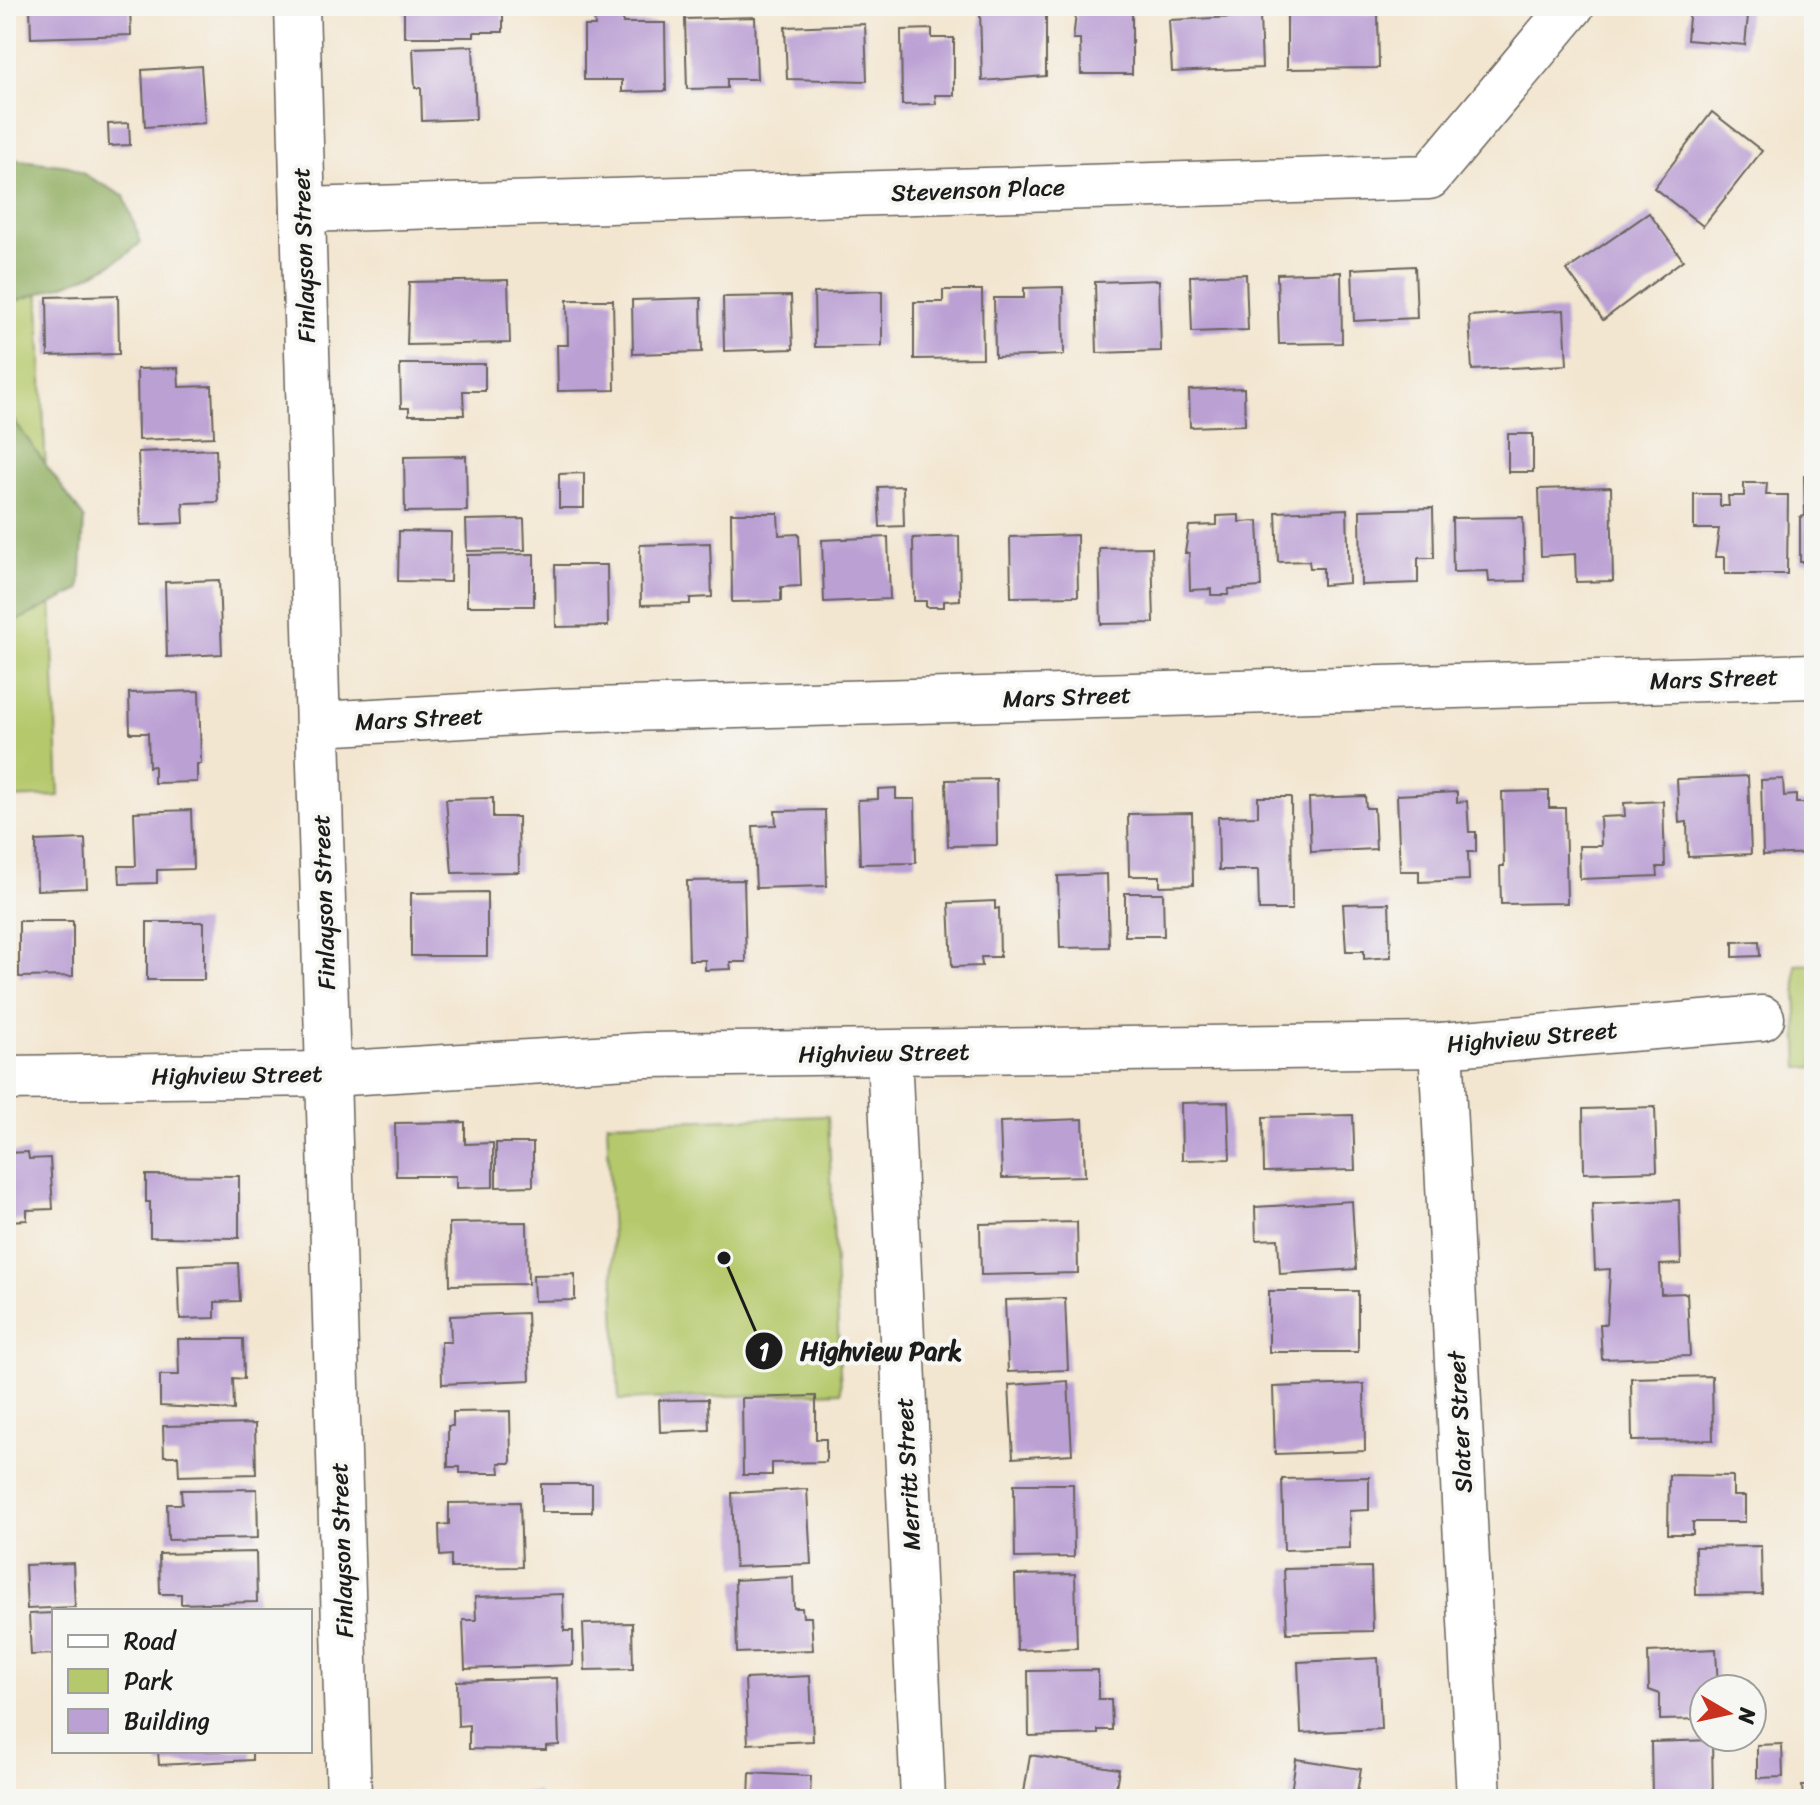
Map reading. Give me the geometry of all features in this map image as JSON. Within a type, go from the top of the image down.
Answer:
[{"type":"street","name":"Finlayson Street","points":[[297,6],[349,1799]]},
{"type":"street","name":"Stevenson Place","points":[[303,210],[1429,177],[1572,6]]},
{"type":"street","name":"Mars Street","points":[[319,724],[555,711],[1814,676]]},
{"type":"street","name":"Highview Street","points":[[6,1078],[329,1074],[645,1055],[1441,1045],[1762,1018]]},
{"type":"street","name":"Slater Street","points":[[1441,1045],[1479,1799]]},
{"type":"street","name":"Merritt Street","points":[[889,1053],[923,1799]]},
{"type":"green space","points":[[6,155],[12,159],[69,166],[124,196],[141,242],[95,273],[6,304]]},
{"type":"green space","points":[[6,207],[38,280],[59,796],[6,798]]},
{"type":"green space","points":[[6,409],[84,518],[80,590],[6,626]]},
{"type":"green space","points":[[1814,964],[1814,1067],[1799,1068],[1795,965]]},
{"type":"green space","points":[[828,1116],[841,1392],[619,1400],[607,1123]]},
{"type":"building","points":[[30,6],[130,6],[131,35],[31,38]]},
{"type":"building","points":[[404,6],[503,6],[503,32],[474,32],[474,37],[404,37]]},
{"type":"building","points":[[1077,6],[1132,6],[1132,74],[1081,74],[1080,39],[1073,39]]},
{"type":"building","points":[[1690,6],[1749,6],[1745,45],[1687,40]]},
{"type":"building","points":[[1046,10],[1046,76],[982,81],[980,11]]},
{"type":"building","points":[[1378,14],[1379,68],[1287,69],[1287,15]]},
{"type":"building","points":[[594,16],[623,16],[623,23],[665,23],[666,91],[622,92],[622,80],[584,80],[584,26],[595,26]]},
{"type":"building","points":[[1260,16],[1262,68],[1172,72],[1169,20]]},
{"type":"building","points":[[755,17],[757,79],[727,79],[727,88],[687,89],[685,19]]},
{"type":"building","points":[[865,24],[867,81],[787,79],[785,27]]},
{"type":"building","points":[[932,29],[932,38],[954,38],[954,95],[935,95],[936,104],[902,105],[901,30]]},
{"type":"building","points":[[473,46],[476,119],[422,121],[421,88],[415,88],[413,48]]},
{"type":"building","points":[[201,66],[205,123],[145,127],[142,70]]},
{"type":"building","points":[[1712,112],[1762,151],[1703,226],[1654,188]]},
{"type":"building","points":[[129,123],[130,145],[109,146],[108,124]]},
{"type":"building","points":[[1649,213],[1683,260],[1603,320],[1567,270]]},
{"type":"building","points":[[1415,266],[1417,318],[1354,321],[1352,269]]},
{"type":"building","points":[[1341,272],[1342,343],[1279,344],[1277,274]]},
{"type":"building","points":[[1246,274],[1248,330],[1192,332],[1190,276]]},
{"type":"building","points":[[508,280],[510,343],[407,345],[409,282]]},
{"type":"building","points":[[1159,280],[1161,351],[1097,353],[1095,282]]},
{"type":"building","points":[[1063,287],[1064,355],[995,357],[994,298],[1024,298],[1024,288]]},
{"type":"building","points":[[943,290],[982,290],[983,358],[914,359],[914,302],[943,302]]},
{"type":"building","points":[[882,291],[882,346],[815,347],[814,293]]},
{"type":"building","points":[[118,295],[119,354],[48,356],[47,297]]},
{"type":"building","points":[[791,296],[793,349],[724,351],[723,297]]},
{"type":"building","points":[[701,298],[702,352],[633,354],[632,300]]},
{"type":"building","points":[[567,300],[613,300],[615,390],[558,391],[557,345],[568,345]]},
{"type":"building","points":[[1564,310],[1567,365],[1472,370],[1469,316]]},
{"type":"building","points":[[400,364],[485,364],[485,391],[463,391],[464,415],[409,415],[409,408],[401,408]]},
{"type":"building","points":[[178,368],[179,387],[212,386],[214,437],[138,440],[137,369]]},
{"type":"building","points":[[1244,388],[1245,425],[1190,427],[1189,390]]},
{"type":"building","points":[[1508,434],[1533,434],[1533,472],[1508,472]]},
{"type":"building","points":[[216,449],[218,502],[183,503],[184,523],[141,525],[138,452]]},
{"type":"building","points":[[466,456],[467,511],[405,512],[404,457]]},
{"type":"building","points":[[584,473],[584,508],[559,508],[559,474]]},
{"type":"building","points":[[1804,476],[1814,476],[1814,562],[1800,562],[1800,517],[1805,516]]},
{"type":"building","points":[[1744,483],[1767,483],[1766,495],[1788,495],[1787,574],[1725,574],[1725,557],[1715,557],[1719,529],[1694,529],[1694,494],[1720,494],[1720,506],[1729,506],[1728,496],[1744,496]]},
{"type":"building","points":[[903,486],[904,526],[880,527],[878,487]]},
{"type":"building","points":[[1611,487],[1613,581],[1576,582],[1575,554],[1541,556],[1539,489]]},
{"type":"building","points":[[1433,508],[1434,558],[1418,558],[1418,583],[1361,585],[1360,510]]},
{"type":"building","points":[[1347,509],[1349,583],[1323,585],[1323,568],[1310,568],[1309,561],[1278,562],[1276,512]]},
{"type":"building","points":[[731,513],[778,513],[779,535],[799,534],[801,586],[781,587],[781,601],[732,602]]},
{"type":"building","points":[[1239,515],[1239,522],[1258,521],[1261,587],[1229,589],[1228,595],[1211,595],[1211,589],[1190,590],[1189,553],[1185,553],[1189,526],[1217,525],[1217,516]]},
{"type":"building","points":[[1523,517],[1525,581],[1489,582],[1488,571],[1453,572],[1452,518]]},
{"type":"building","points":[[524,519],[525,550],[467,551],[466,520]]},
{"type":"building","points":[[399,531],[451,532],[450,582],[398,581]]},
{"type":"building","points":[[1077,535],[1078,596],[1011,597],[1010,537]]},
{"type":"building","points":[[959,536],[960,600],[944,601],[944,607],[926,607],[926,601],[914,601],[913,538]]},
{"type":"building","points":[[888,537],[890,599],[824,602],[822,540]]},
{"type":"building","points":[[710,543],[712,597],[690,598],[690,604],[641,605],[640,545]]},
{"type":"building","points":[[1152,547],[1154,623],[1101,624],[1099,548]]},
{"type":"building","points":[[534,554],[534,606],[467,606],[467,555]]},
{"type":"building","points":[[555,565],[607,565],[608,626],[556,627]]},
{"type":"building","points":[[219,580],[222,654],[167,657],[165,582]]},
{"type":"building","points":[[199,691],[201,764],[197,764],[197,782],[154,783],[154,766],[149,767],[148,733],[130,733],[129,693]]},
{"type":"building","points":[[1748,776],[1751,854],[1688,857],[1687,822],[1679,823],[1677,779]]},
{"type":"building","points":[[996,779],[997,845],[948,846],[946,780]]},
{"type":"building","points":[[1783,779],[1784,796],[1796,795],[1796,803],[1814,803],[1814,853],[1763,855],[1761,780]]},
{"type":"building","points":[[896,788],[896,799],[915,799],[916,863],[860,864],[858,800],[878,799],[878,789]]},
{"type":"building","points":[[1549,791],[1549,808],[1565,808],[1567,903],[1501,904],[1500,866],[1504,866],[1502,792]]},
{"type":"building","points":[[1457,792],[1457,802],[1467,801],[1469,832],[1476,832],[1476,852],[1468,852],[1469,880],[1419,882],[1419,871],[1400,871],[1397,795]]},
{"type":"building","points":[[1365,796],[1366,808],[1374,808],[1376,849],[1311,852],[1309,798]]},
{"type":"building","points":[[1258,797],[1291,797],[1292,910],[1259,910],[1258,870],[1219,870],[1218,817],[1258,816]]},
{"type":"building","points":[[493,798],[493,817],[518,817],[519,872],[452,873],[446,799]]},
{"type":"building","points":[[1663,801],[1665,867],[1657,867],[1658,876],[1580,879],[1579,846],[1601,846],[1600,817],[1625,816],[1624,803]]},
{"type":"building","points":[[191,810],[193,869],[157,870],[157,883],[120,884],[119,866],[136,866],[134,812]]},
{"type":"building","points":[[825,810],[827,886],[756,888],[753,826],[776,825],[775,811]]},
{"type":"building","points":[[1192,813],[1193,885],[1160,886],[1160,876],[1129,876],[1128,814]]},
{"type":"building","points":[[85,839],[87,888],[37,890],[36,841]]},
{"type":"building","points":[[1107,874],[1109,947],[1060,948],[1058,876]]},
{"type":"building","points":[[744,880],[746,962],[730,962],[731,969],[705,970],[705,960],[689,960],[687,881]]},
{"type":"building","points":[[487,892],[487,956],[411,956],[411,893]]},
{"type":"building","points":[[1125,893],[1163,893],[1164,936],[1125,936]]},
{"type":"building","points":[[995,901],[995,909],[999,908],[1000,957],[981,957],[982,966],[952,967],[949,903]]},
{"type":"building","points":[[1389,903],[1391,957],[1364,959],[1364,951],[1346,951],[1343,904]]},
{"type":"building","points":[[19,921],[73,921],[73,976],[19,977]]},
{"type":"building","points":[[147,922],[204,922],[204,980],[147,980]]},
{"type":"building","points":[[1759,941],[1760,956],[1733,957],[1733,942]]},
{"type":"building","points":[[1228,1102],[1230,1159],[1182,1160],[1181,1103]]},
{"type":"building","points":[[1655,1107],[1657,1171],[1584,1173],[1583,1109]]},
{"type":"building","points":[[1353,1115],[1355,1170],[1264,1172],[1263,1117]]},
{"type":"building","points":[[1083,1119],[1085,1176],[1002,1178],[1000,1122]]},
{"type":"building","points":[[465,1122],[465,1144],[493,1143],[493,1187],[456,1188],[456,1176],[396,1176],[395,1123]]},
{"type":"building","points":[[496,1143],[533,1143],[533,1186],[496,1187]]},
{"type":"building","points":[[28,1152],[29,1159],[50,1158],[53,1209],[27,1210],[27,1220],[6,1221],[6,1153]]},
{"type":"building","points":[[146,1175],[239,1176],[239,1238],[150,1237]]},
{"type":"building","points":[[1679,1200],[1681,1264],[1660,1265],[1661,1294],[1687,1293],[1690,1356],[1602,1359],[1600,1324],[1607,1324],[1610,1269],[1595,1270],[1592,1204]]},
{"type":"building","points":[[1352,1201],[1356,1269],[1280,1274],[1278,1239],[1256,1240],[1255,1207]]},
{"type":"building","points":[[527,1222],[528,1284],[450,1285],[449,1223]]},
{"type":"building","points":[[1077,1222],[1078,1273],[981,1275],[980,1224]]},
{"type":"building","points":[[238,1263],[240,1301],[215,1302],[215,1318],[180,1319],[178,1265]]},
{"type":"building","points":[[575,1274],[575,1300],[534,1301],[533,1275]]},
{"type":"building","points":[[1269,1291],[1358,1291],[1358,1352],[1269,1352]]},
{"type":"building","points":[[1065,1298],[1068,1370],[1008,1372],[1005,1300]]},
{"type":"building","points":[[527,1313],[530,1380],[442,1384],[441,1342],[451,1342],[450,1316]]},
{"type":"building","points":[[178,1339],[243,1339],[244,1379],[233,1378],[234,1410],[160,1406],[160,1375],[179,1375]]},
{"type":"building","points":[[1712,1376],[1713,1440],[1632,1441],[1631,1378]]},
{"type":"building","points":[[1068,1381],[1072,1454],[1013,1458],[1009,1385]]},
{"type":"building","points":[[1364,1384],[1365,1451],[1275,1454],[1273,1387]]},
{"type":"building","points":[[816,1396],[816,1439],[826,1439],[826,1462],[772,1463],[772,1475],[743,1475],[742,1398]]},
{"type":"building","points":[[708,1399],[709,1430],[660,1432],[659,1400]]},
{"type":"building","points":[[510,1411],[511,1463],[499,1463],[500,1473],[460,1473],[460,1467],[448,1467],[448,1426],[453,1426],[453,1412]]},
{"type":"building","points":[[255,1424],[256,1474],[179,1476],[178,1456],[164,1456],[163,1426]]},
{"type":"building","points":[[1669,1475],[1733,1476],[1733,1496],[1745,1496],[1745,1522],[1693,1522],[1693,1534],[1668,1534]]},
{"type":"building","points":[[1369,1477],[1369,1510],[1349,1511],[1350,1548],[1284,1550],[1282,1479]]},
{"type":"building","points":[[541,1484],[592,1484],[592,1512],[541,1512]]},
{"type":"building","points":[[1014,1484],[1073,1484],[1074,1557],[1015,1558]]},
{"type":"building","points":[[257,1489],[258,1538],[168,1540],[167,1504],[182,1504],[181,1490]]},
{"type":"building","points":[[807,1489],[811,1564],[735,1567],[732,1493]]},
{"type":"building","points":[[520,1502],[522,1567],[451,1568],[451,1555],[440,1556],[439,1525],[449,1524],[449,1503]]},
{"type":"building","points":[[1761,1546],[1762,1594],[1696,1595],[1695,1547]]},
{"type":"building","points":[[256,1552],[257,1602],[181,1604],[181,1594],[160,1594],[159,1554]]},
{"type":"building","points":[[73,1563],[75,1607],[27,1609],[25,1565]]},
{"type":"building","points":[[1371,1567],[1373,1631],[1287,1633],[1284,1569]]},
{"type":"building","points":[[1075,1574],[1077,1648],[1017,1650],[1015,1575]]},
{"type":"building","points":[[793,1577],[794,1608],[802,1608],[803,1617],[811,1617],[813,1650],[737,1653],[735,1580]]},
{"type":"building","points":[[563,1594],[564,1631],[573,1631],[573,1665],[465,1669],[463,1620],[476,1620],[475,1597]]},
{"type":"building","points":[[52,1613],[52,1654],[31,1655],[29,1614]]},
{"type":"building","points":[[632,1623],[633,1669],[585,1670],[583,1624]]},
{"type":"building","points":[[1716,1649],[1717,1673],[1688,1673],[1688,1719],[1660,1720],[1660,1694],[1649,1690],[1648,1652]]},
{"type":"building","points":[[1378,1658],[1381,1729],[1301,1733],[1298,1662]]},
{"type":"building","points":[[1098,1670],[1098,1699],[1111,1699],[1112,1730],[1098,1730],[1098,1734],[1029,1736],[1028,1671]]},
{"type":"building","points":[[810,1676],[813,1741],[748,1744],[745,1679]]},
{"type":"building","points":[[557,1678],[559,1745],[546,1746],[546,1750],[469,1749],[469,1725],[458,1726],[457,1681]]},
{"type":"building","points":[[1688,1741],[1688,1753],[1712,1753],[1713,1799],[1652,1799],[1651,1742]]},
{"type":"building","points":[[1782,1744],[1783,1777],[1757,1778],[1757,1753],[1768,1753],[1768,1745]]},
{"type":"building","points":[[158,1753],[252,1753],[252,1760],[159,1765]]},
{"type":"building","points":[[1030,1755],[1119,1769],[1114,1799],[1023,1799]]},
{"type":"building","points":[[1296,1759],[1361,1769],[1356,1799],[1290,1799]]},
{"type":"building","points":[[750,1773],[811,1776],[810,1799],[749,1799]]},
{"type":"building","points":[[1802,1786],[1814,1786],[1814,1799],[1803,1799]]},
{"type":"building","points":[[538,1792],[539,1799],[460,1799],[460,1797]]},
{"type":"place","name":"Highview Park","points":[[724,1258]]}]
